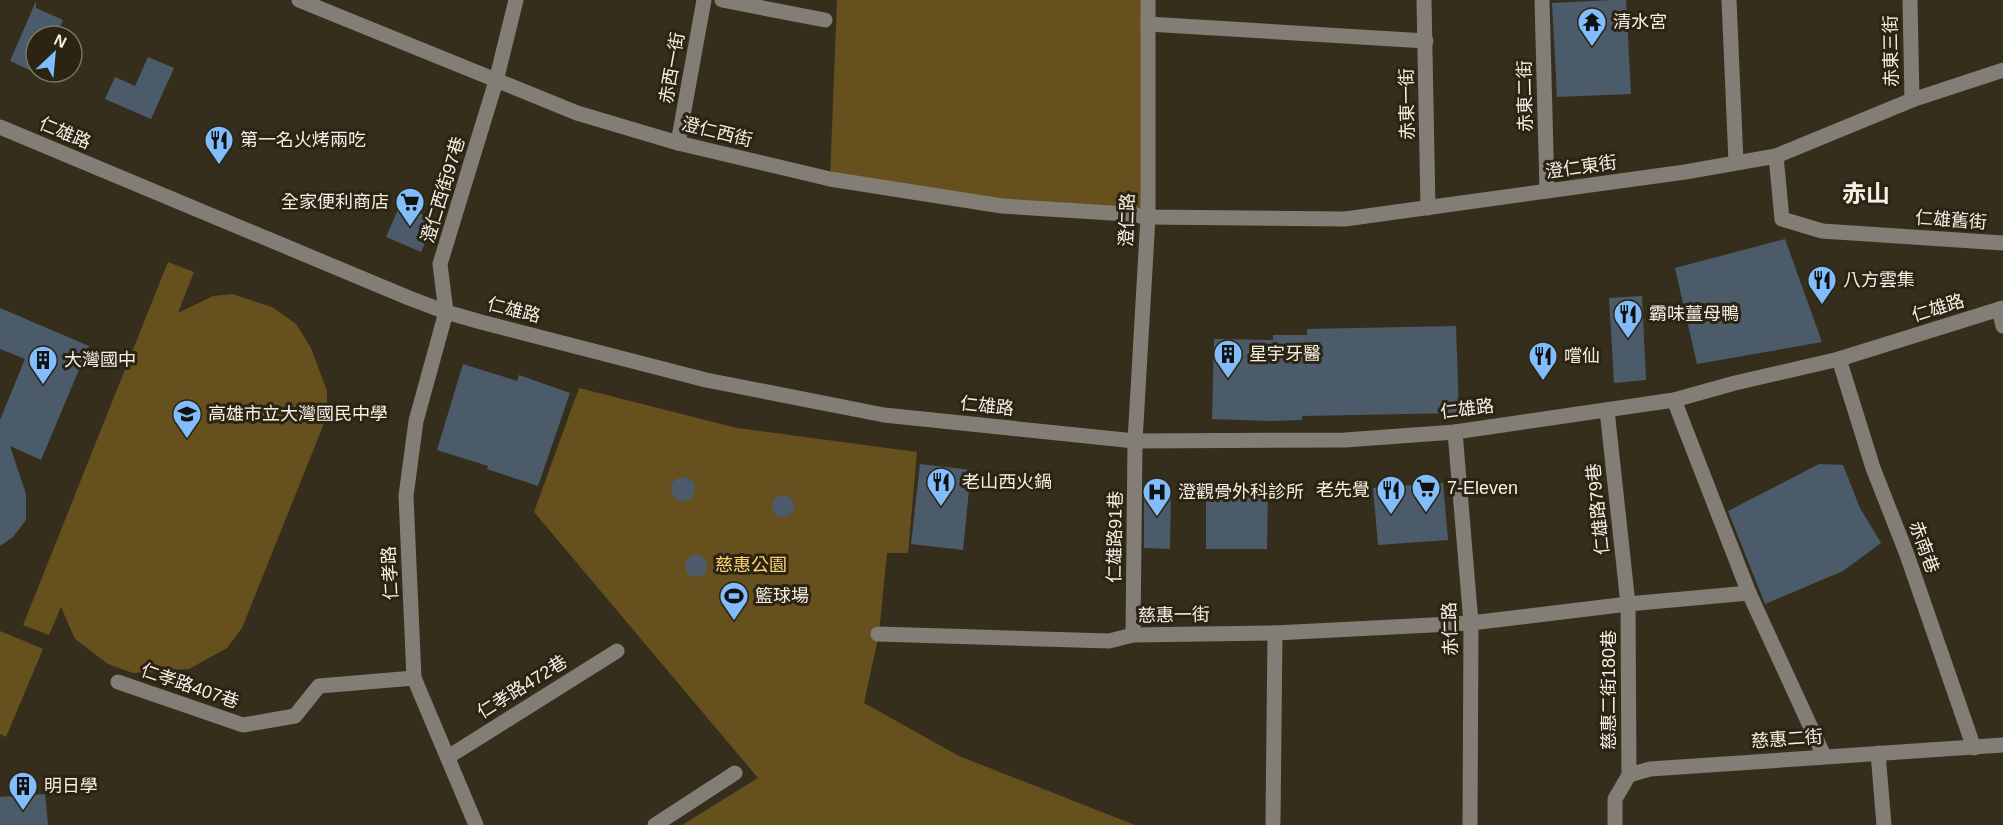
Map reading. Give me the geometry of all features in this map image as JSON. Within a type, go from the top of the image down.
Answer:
[{"type":"street","name":"澄仁西街","points":[[299,0],[335,7],[496,81],[577,112],[678,143],[830,179],[1002,206],[1148,217]]},
{"type":"street","points":[[496,81],[516,0]]},
{"type":"street","name":"赤西一街","points":[[678,143],[704,0]]},
{"type":"street","points":[[722,0],[825,20]]},
{"type":"street","name":"澄仁路","points":[[1135,441],[1148,217],[1148,0]]},
{"type":"street","name":"赤東一街","points":[[1424,0],[1428,208]]},
{"type":"street","name":"赤東二街","points":[[1542,0],[1547,191]]},
{"type":"street","points":[[1729,0],[1736,162]]},
{"type":"street","name":"赤東三街","points":[[1910,0],[1912,100]]},
{"type":"street","points":[[1148,24],[1426,40]]},
{"type":"street","name":"澄仁東街","points":[[1148,217],[1345,219],[1684,172],[1776,156],[1912,100],[2003,70]]},
{"type":"street","name":"澄仁西街97巷","points":[[446,312],[440,264],[496,81]]},
{"type":"street","name":"仁雄路","points":[[0,127],[446,312],[706,380],[884,415],[1135,441],[1345,440],[1455,432],[1674,400],[1839,358],[2001,309]]},
{"type":"street","name":"仁雄舊街","points":[[1776,156],[1782,219],[1821,231],[2003,243]]},
{"type":"street","points":[[2001,309],[2003,326]]},
{"type":"street","name":"仁孝路","points":[[446,312],[416,421],[405,496],[414,678],[476,825]]},
{"type":"street","name":"赤南巷","points":[[1839,358],[1874,468],[1906,552],[1974,748]]},
{"type":"street","points":[[1674,400],[1749,593],[1824,756]]},
{"type":"street","name":"仁雄路79巷","points":[[1607,410],[1628,604]]},
{"type":"street","name":"赤仁路","points":[[1455,432],[1471,623],[1470,825]]},
{"type":"street","name":"仁雄路91巷","points":[[1132,635],[1135,441]]},
{"type":"street","points":[[1471,623],[1628,604],[1749,593]]},
{"type":"street","name":"慈惠二街180巷","points":[[1628,604],[1629,775]]},
{"type":"street","name":"慈惠一街","points":[[879,634],[1108,641],[1132,635],[1275,633],[1471,623]]},
{"type":"street","points":[[1273,822],[1275,633]]},
{"type":"street","name":"仁孝路472巷","points":[[448,757],[617,651]]},
{"type":"street","name":"仁孝路407巷","points":[[118,682],[243,725],[294,716],[319,686],[414,678]]},
{"type":"street","name":"慈惠二街","points":[[1629,775],[1650,769],[2003,745]]},
{"type":"street","points":[[1878,753],[1884,825]]},
{"type":"street","points":[[655,825],[735,773]]},
{"type":"street","points":[[1615,825],[1615,799],[1629,775]]},
{"type":"green space","points":[[837,0],[1149,0],[1148,217],[830,179]]},
{"type":"green space","points":[[168,262],[194,272],[178,313],[213,296],[232,294],[272,307],[296,324],[311,348],[327,391],[327,416],[242,628],[227,648],[189,669],[133,673],[108,664],[75,639],[61,607],[49,635],[23,625]]},
{"type":"green space","name":"慈惠公園","points":[[579,388],[737,428],[917,452],[908,553],[887,553],[879,634],[864,703],[959,756],[1135,825],[682,825],[758,778],[534,512]]},
{"type":"green space","points":[[0,631],[43,649],[6,737],[0,734]]},
{"type":"building","name":"清水宮","points":[[1626,0],[1631,94],[1557,97],[1552,3]]},
{"type":"building","points":[[36,1],[36,8],[63,20],[61,24],[26,24]]},
{"type":"building","points":[[24,29],[24,67],[10,61]]},
{"type":"building","points":[[148,57],[174,68],[151,119],[105,99],[115,77],[135,86]]},
{"type":"building","name":"全家便利商店","points":[[400,205],[435,220],[421,252],[386,237]]},
{"type":"building","points":[[1785,239],[1822,342],[1697,364],[1675,268]]},
{"type":"building","name":"霸味薑母鴨","points":[[1642,296],[1646,380],[1614,383],[1609,298]]},
{"type":"building","name":"大灣國中","points":[[0,308],[89,346],[41,460],[10,446],[26,494],[26,520],[13,537],[0,546],[0,420],[25,359],[0,349]]},
{"type":"building","points":[[1456,326],[1459,413],[1302,416],[1302,420],[1269,421],[1212,419],[1214,339],[1273,340],[1273,335],[1307,335],[1307,329]]},
{"type":"building","points":[[463,364],[517,381],[519,375],[570,393],[538,486],[487,469],[488,466],[437,450]]},
{"type":"building","name":"老山西火鍋","points":[[920,464],[971,470],[963,550],[911,544]]},
{"type":"building","points":[[1819,464],[1843,465],[1860,508],[1881,543],[1843,571],[1765,604],[1728,511]]},
{"type":"building","points":[[683,477],[692,480],[695,489],[692,498],[683,501],[674,498],[671,489],[674,480]]},
{"type":"building","points":[[1443,483],[1448,540],[1378,545],[1373,488]]},
{"type":"building","name":"澄觀骨外科診所","points":[[1144,486],[1171,486],[1170,549],[1144,548]]},
{"type":"building","points":[[1206,489],[1268,489],[1267,549],[1206,549]]},
{"type":"building","points":[[783,495],[791,498],[794,506],[791,514],[783,517],[775,514],[772,506],[775,498]]},
{"type":"building","points":[[696,555],[704,558],[707,566],[704,574],[696,577],[688,574],[685,566],[688,558]]},
{"type":"building","name":"明日學","points":[[45,794],[48,825],[0,825],[0,797]]},
{"type":"place","name":"清水宮","points":[[1592,48]]},
{"type":"place","name":"第一名火烤兩吃","points":[[219,166]]},
{"type":"place","name":"全家便利商店","points":[[410,228]]},
{"type":"place","name":"八方雲集","points":[[1822,306]]},
{"type":"place","name":"霸味薑母鴨","points":[[1628,340]]},
{"type":"place","name":"星宇牙醫","points":[[1228,380]]},
{"type":"place","name":"嚐仙","points":[[1543,382]]},
{"type":"place","name":"大灣國中","points":[[43,386]]},
{"type":"place","name":"高雄市立大灣國民中學","points":[[187,440]]},
{"type":"place","name":"老山西火鍋","points":[[941,508]]},
{"type":"place","name":"7-Eleven","points":[[1426,514]]},
{"type":"place","name":"老先覺","points":[[1391,516]]},
{"type":"place","name":"澄觀骨外科診所","points":[[1157,518]]},
{"type":"place","name":"籃球場","points":[[734,622]]},
{"type":"place","name":"明日學","points":[[23,812]]},
{"type":"district","name":"赤山","points":[[1866,193]]}]
